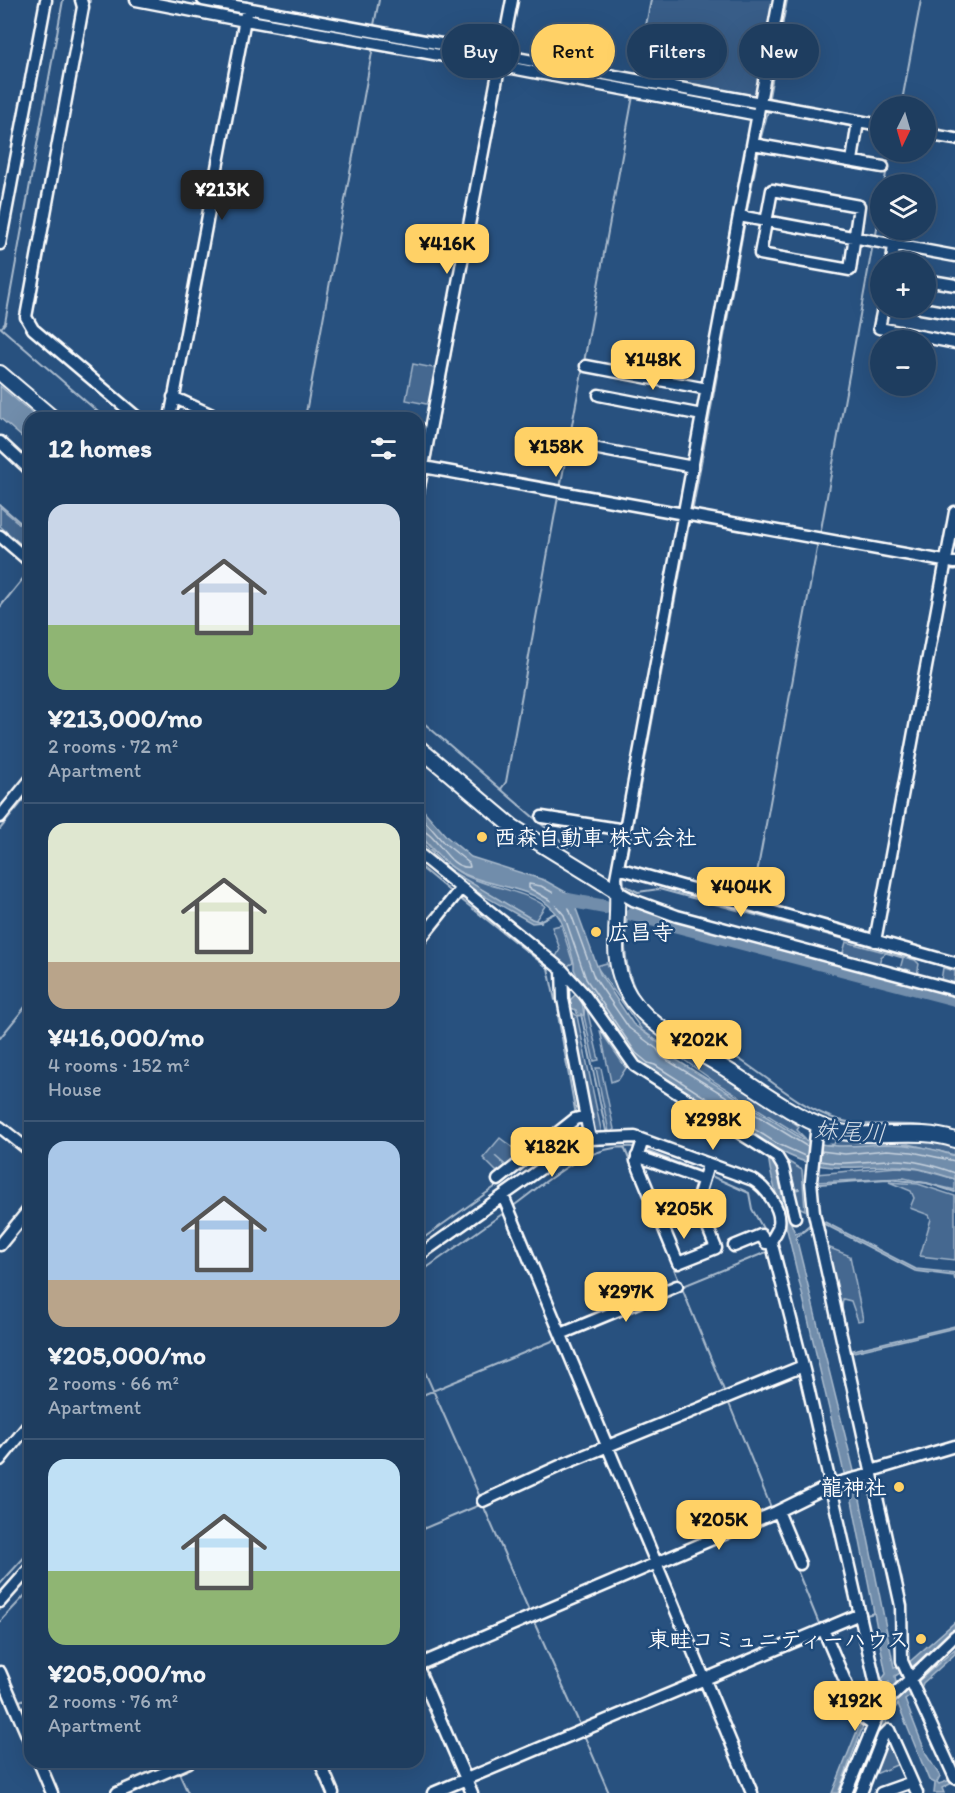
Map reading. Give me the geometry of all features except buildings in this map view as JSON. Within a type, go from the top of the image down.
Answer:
[{"type":"main road","points":[[0,373],[46,412]]},
{"type":"main road","points":[[424,752],[513,827],[617,891],[618,910],[615,937],[619,970],[624,986],[640,1009],[670,1034],[816,1130],[849,1133],[932,1134],[955,1140]]},
{"type":"street","points":[[0,244],[46,0]]},
{"type":"street","points":[[81,0],[83,7],[26,317],[33,328],[131,412]]},
{"type":"street","points":[[136,0],[243,14],[442,52]]},
{"type":"street","points":[[203,0],[243,14]]},
{"type":"street","points":[[508,24],[512,0]]},
{"type":"street","points":[[779,0],[759,108],[757,145],[744,217],[702,415],[693,467],[689,514],[625,830],[618,868],[617,891],[633,900],[677,916],[955,990]]},
{"type":"street","points":[[171,412],[243,14]]},
{"type":"street","points":[[342,32],[373,44],[442,55]]},
{"type":"street","points":[[519,67],[858,125],[870,125]]},
{"type":"street","points":[[424,452],[498,78]]},
{"type":"street","points":[[852,161],[858,125]]},
{"type":"street","points":[[936,136],[955,139]]},
{"type":"street","points":[[757,145],[883,167]]},
{"type":"street","points":[[772,190],[860,206],[855,238],[850,270],[760,254],[772,190]]},
{"type":"street","points":[[744,217],[955,256]]},
{"type":"street","points":[[893,252],[894,245]]},
{"type":"street","points":[[936,282],[955,285]]},
{"type":"street","points":[[936,311],[955,314]]},
{"type":"street","points":[[881,318],[879,328],[955,343]]},
{"type":"street","points":[[586,366],[707,389]]},
{"type":"street","points":[[599,395],[702,415]]},
{"type":"street","points":[[173,397],[206,412]]},
{"type":"street","points":[[0,442],[24,464]]},
{"type":"street","points":[[572,444],[693,467]]},
{"type":"street","points":[[424,468],[950,562]]},
{"type":"street","points":[[877,941],[950,562],[955,512]]},
{"type":"street","points":[[0,536],[24,557]]},
{"type":"street","points":[[0,817],[24,787]]},
{"type":"street","points":[[542,817],[625,830]]},
{"type":"street","points":[[424,859],[458,893],[562,970],[584,994],[635,1066],[777,1157],[783,1167],[787,1219],[771,1241],[766,1243],[761,1235],[734,1246]]},
{"type":"street","points":[[618,868],[955,963]]},
{"type":"street","points":[[424,935],[458,893]]},
{"type":"street","points":[[562,970],[580,1118],[590,1139]]},
{"type":"street","points":[[498,1180],[580,1118]]},
{"type":"street","points":[[0,1127],[24,1146]]},
{"type":"street","points":[[816,1130],[811,1169],[814,1214],[901,1606],[900,1647],[910,1677],[955,1778]]},
{"type":"street","points":[[424,1253],[507,1205],[577,1144],[590,1139],[608,1137],[627,1136],[640,1149],[705,1173],[759,1183],[787,1219]]},
{"type":"street","points":[[640,1149],[636,1161],[678,1263],[716,1248],[697,1201],[705,1173]]},
{"type":"street","points":[[640,1149],[705,1173]]},
{"type":"street","points":[[507,1205],[751,1793]]},
{"type":"street","points":[[787,1219],[814,1214]]},
{"type":"street","points":[[0,1245],[24,1215]]},
{"type":"street","points":[[771,1241],[803,1366],[830,1490],[878,1688],[893,1694]]},
{"type":"street","points":[[561,1334],[677,1286]]},
{"type":"street","points":[[483,1501],[803,1366]]},
{"type":"street","points":[[0,1460],[24,1430]]},
{"type":"street","points":[[424,1665],[871,1472],[955,1446]]},
{"type":"street","points":[[777,1513],[800,1564]]},
{"type":"street","points":[[0,1602],[24,1575]]},
{"type":"street","points":[[433,1793],[468,1784],[582,1731],[860,1616]]},
{"type":"street","points":[[823,1631],[860,1716],[873,1725]]},
{"type":"street","points":[[846,1793],[873,1725],[893,1694],[955,1636]]},
{"type":"street","points":[[0,1672],[24,1728]]},
{"type":"street","points":[[424,1679],[468,1784]]},
{"type":"street","points":[[861,1793],[883,1736],[889,1730],[917,1793]]},
{"type":"street","points":[[42,1768],[52,1793]]},
{"type":"street","points":[[117,1793],[175,1768]]},
{"type":"street","points":[[323,1768],[333,1793]]},
{"type":"street","points":[[880,1793],[912,1782]]},
{"type":"shaded area","points":[[652,0],[776,0],[771,24],[739,24],[739,78],[760,78],[756,98],[649,78],[727,78],[727,24],[648,24]]},
{"type":"shaded area","points":[[413,364],[439,369],[432,405],[406,400]]},
{"type":"shaded area","points":[[0,507],[24,528],[24,547],[0,526]]},
{"type":"shaded area","points":[[424,840],[459,872],[480,882],[524,895],[545,906],[535,921],[448,870],[424,844]]},
{"type":"shaded area","points":[[561,925],[573,963],[569,965],[568,971],[555,959],[560,949],[552,927]]},
{"type":"shaded area","points":[[846,942],[915,960],[919,964],[917,975],[911,974],[910,970],[906,969],[905,973],[842,956]],"holes":[[[886,953],[903,958],[900,969],[879,964],[881,957]]]},
{"type":"shaded area","points":[[607,963],[619,994],[643,1025],[796,1124],[799,1127],[797,1130],[806,1139],[715,1082],[642,1030],[596,966]]},
{"type":"shaded area","points":[[943,968],[955,971],[954,985],[941,981]]},
{"type":"shaded area","points":[[585,1001],[599,1060],[594,1061],[584,1016]]},
{"type":"shaded area","points":[[568,1008],[577,1016],[602,1134],[593,1134]]},
{"type":"shaded area","points":[[600,1030],[626,1068],[619,1079],[611,1082]]},
{"type":"shaded area","points":[[596,1068],[601,1068],[614,1129],[612,1132],[609,1132]]},
{"type":"shaded area","points":[[500,1138],[525,1157],[509,1168],[495,1156],[508,1168],[504,1172],[496,1171],[483,1158]]},
{"type":"shaded area","points":[[886,1138],[955,1142],[955,1155],[909,1144],[845,1147],[822,1145],[834,1144],[836,1139]]},
{"type":"shaded area","points":[[784,1159],[802,1170],[805,1210],[796,1206]]},
{"type":"shaded area","points":[[897,1167],[919,1169],[955,1179],[955,1190],[904,1178],[815,1182],[816,1174]]},
{"type":"shaded area","points":[[889,1182],[918,1184],[955,1196],[955,1260],[920,1256],[931,1219],[929,1215],[910,1208],[914,1198],[911,1191]]},
{"type":"shaded area","points":[[825,1246],[850,1256],[863,1320],[858,1321],[851,1301],[843,1299],[842,1307],[839,1309]]},
{"type":"shaded area","points":[[884,1738],[890,1738],[901,1763],[871,1776]]},
{"type":"water","points":[[0,386],[31,412],[24,412],[24,439],[0,418]]},
{"type":"water","name":"妹尾川","points":[[424,811],[447,837],[471,857],[544,880],[571,895],[600,974],[633,1024],[664,1047],[664,1052],[802,1139],[834,1146],[886,1144],[912,1146],[955,1156],[955,1179],[903,1166],[821,1166],[807,1163],[777,1149],[775,1164],[786,1211],[795,1233],[802,1231],[817,1218],[916,1269],[955,1273],[955,1280],[954,1276],[915,1271],[818,1221],[796,1237],[855,1475],[854,1483],[857,1484],[894,1667],[907,1664],[955,1622],[955,1628],[916,1664],[895,1676],[896,1682],[905,1693],[955,1649],[955,1654],[923,1683],[921,1688],[905,1700],[927,1756],[940,1776],[937,1782],[939,1784],[953,1779],[954,1782],[942,1788],[944,1793],[934,1793],[935,1783],[929,1780],[898,1704],[887,1720],[858,1793],[854,1793],[883,1718],[899,1698],[889,1682],[877,1689],[838,1793],[832,1793],[874,1689],[886,1674],[850,1490],[847,1486],[786,1225],[771,1174],[768,1143],[651,1069],[649,1072],[631,1057],[580,982],[574,969],[565,929],[551,908],[528,893],[471,877],[458,871],[437,854],[424,839]]},
{"type":"water","points":[[424,845],[451,871],[532,919],[542,922],[532,923],[456,880],[424,851]]},
{"type":"water","points":[[576,994],[582,1001],[584,1015],[578,1016],[576,1010],[569,1007],[569,1001]]},
{"type":"water","points":[[955,1326],[955,1328],[850,1353],[849,1351]]},
{"type":"waterway","points":[[2,327],[5,323],[63,0]]},
{"type":"waterway","points":[[32,318],[90,0]]},
{"type":"waterway","points":[[164,0],[243,15]]},
{"type":"waterway","points":[[374,25],[379,0]]},
{"type":"waterway","points":[[646,24],[651,0]]},
{"type":"waterway","points":[[769,97],[787,0]]},
{"type":"waterway","points":[[903,96],[921,0]]},
{"type":"waterway","points":[[306,412],[373,47]]},
{"type":"waterway","points":[[430,463],[503,78]]},
{"type":"waterway","points":[[597,79],[754,108]]},
{"type":"waterway","points":[[584,362],[633,96]]},
{"type":"waterway","points":[[762,110],[854,127]]},
{"type":"waterway","points":[[760,141],[768,111]]},
{"type":"waterway","points":[[860,128],[870,130]]},
{"type":"waterway","points":[[936,142],[955,145]]},
{"type":"waterway","points":[[746,215],[759,150]]},
{"type":"waterway","points":[[886,174],[888,162]]},
{"type":"waterway","points":[[692,513],[745,221]]},
{"type":"waterway","points":[[820,535],[872,249]]},
{"type":"waterway","points":[[35,323],[140,412]]},
{"type":"waterway","points":[[0,327],[98,412]]},
{"type":"waterway","points":[[560,488],[583,367]]},
{"type":"waterway","points":[[424,493],[428,473]]},
{"type":"waterway","points":[[501,789],[506,782],[558,497]]},
{"type":"waterway","points":[[0,505],[24,526]]},
{"type":"waterway","points":[[625,867],[690,519]]},
{"type":"waterway","points":[[752,900],[818,543]]},
{"type":"waterway","points":[[0,607],[24,577]]},
{"type":"waterway","points":[[424,723],[568,847]]},
{"type":"waterway","points":[[0,829],[24,799]]},
{"type":"waterway","points":[[424,870],[453,894]]},
{"type":"waterway","points":[[623,873],[624,885],[638,892],[659,889],[955,969]]},
{"type":"waterway","points":[[458,897],[548,968],[555,1000]]},
{"type":"waterway","points":[[557,898],[605,907]]},
{"type":"waterway","points":[[539,921],[555,913]]},
{"type":"waterway","points":[[628,913],[625,942],[629,972],[640,998],[649,1010],[661,1019],[742,1061],[800,1102],[826,1115],[851,1123],[914,1125],[938,1129]]},
{"type":"waterway","points":[[632,914],[955,999]]},
{"type":"waterway","points":[[0,1038],[24,1008]]},
{"type":"waterway","points":[[581,1014],[607,1135]]},
{"type":"waterway","points":[[558,1015],[576,1115]]},
{"type":"waterway","points":[[521,1169],[568,1135],[577,1123]]},
{"type":"waterway","points":[[512,1207],[555,1175],[585,1157],[618,1147],[636,1147]]},
{"type":"waterway","points":[[624,1147],[725,1393]]},
{"type":"waterway","points":[[644,1150],[701,1172]]},
{"type":"waterway","points":[[709,1175],[749,1193],[752,1209],[765,1232]]},
{"type":"waterway","points":[[819,1184],[887,1179],[927,1183],[955,1192]]},
{"type":"waterway","points":[[424,1238],[499,1184]]},
{"type":"waterway","points":[[794,1190],[799,1189]]},
{"type":"waterway","points":[[424,1270],[505,1212]]},
{"type":"waterway","points":[[681,1287],[769,1251]]},
{"type":"waterway","points":[[424,1394],[557,1339]]},
{"type":"waterway","points":[[424,1370],[480,1497]]},
{"type":"waterway","points":[[728,1401],[772,1510]]},
{"type":"waterway","points":[[835,1490],[850,1487]]},
{"type":"waterway","points":[[818,1497],[830,1492]]},
{"type":"waterway","points":[[424,1528],[482,1504]]},
{"type":"waterway","points":[[483,1505],[530,1613]]},
{"type":"waterway","points":[[0,1584],[24,1558]]},
{"type":"waterway","points":[[795,1565],[820,1626]]},
{"type":"waterway","points":[[0,1622],[24,1596]]},
{"type":"waterway","points":[[863,1616],[874,1613]]},
{"type":"waterway","points":[[533,1620],[581,1727]]},
{"type":"waterway","points":[[920,1688],[927,1703]]},
{"type":"waterway","points":[[17,1702],[24,1699]]},
{"type":"waterway","points":[[584,1735],[609,1793]]},
{"type":"waterway","points":[[178,1771],[188,1793]]},
{"type":"place","name":"西森自動車 株式会社","points":[[482,837]]},
{"type":"place","name":"広昌寺","points":[[596,932]]},
{"type":"place","name":"龍神社","points":[[899,1487]]},
{"type":"place","name":"東畦コミュニティーハウス","points":[[921,1639]]}]
